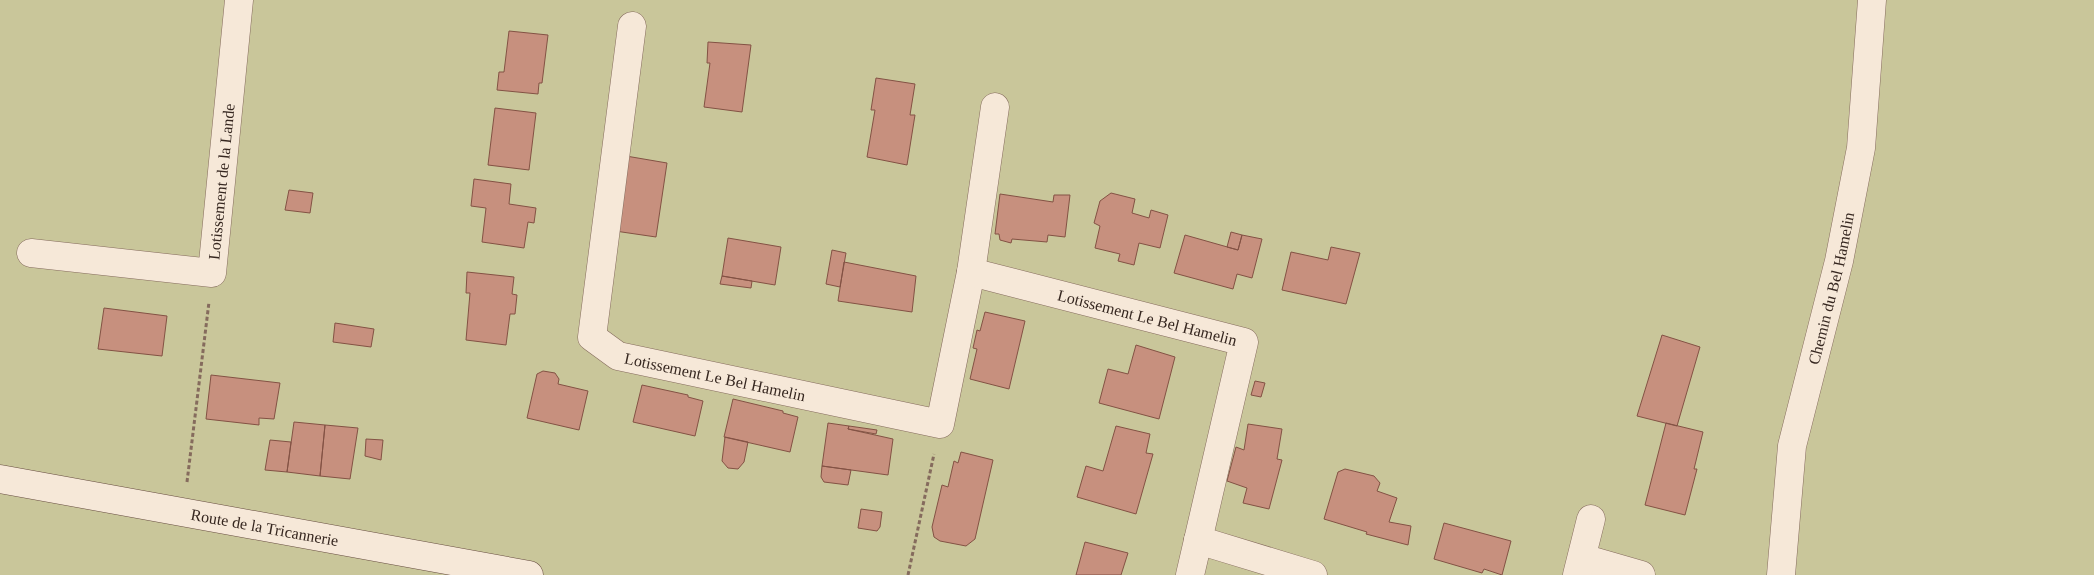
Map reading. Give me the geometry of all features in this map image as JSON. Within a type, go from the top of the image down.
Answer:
[{"type":"street","name":"Lotissement de la Lande","points":[[31,253],[212,273],[239,0]]},
{"type":"street","name":"Chemin du Bel Hamelin","points":[[1781,575],[1792,446],[1839,261],[1861,148],[1872,0]]},
{"type":"street","name":"Lotissement Le Bel Hamelin","points":[[632,26],[592,337],[618,356],[940,424]]},
{"type":"street","points":[[940,424],[971,272],[995,107]]},
{"type":"street","name":"Lotissement Le Bel Hamelin","points":[[971,272],[1244,342],[1190,575]]},
{"type":"street","name":"Route de la Tricannerie","points":[[0,479],[529,575]]},
{"type":"street","points":[[1591,519],[1579,566],[1641,575]]},
{"type":"street","points":[[1198,540],[1313,575]]},
{"type":"path","points":[[184,512],[212,273]]},
{"type":"path","points":[[908,575],[940,424]]},
{"type":"shaded area","points":[[0,0],[2094,0],[2094,575],[0,575]]},
{"type":"building","points":[[509,31],[548,35],[542,83],[539,83],[538,94],[497,90],[499,72],[504,72]]},
{"type":"building","points":[[708,42],[751,45],[742,112],[704,107],[710,63],[707,63]]},
{"type":"building","points":[[876,78],[915,84],[910,115],[915,115],[907,165],[867,157],[875,110],[871,110]]},
{"type":"building","points":[[495,108],[536,113],[529,170],[488,165]]},
{"type":"building","points":[[626,156],[667,163],[656,237],[615,231]]},
{"type":"building","points":[[474,179],[511,184],[509,204],[536,208],[534,223],[528,222],[524,248],[482,242],[486,208],[471,206]]},
{"type":"building","points":[[289,190],[313,193],[310,213],[285,210]]},
{"type":"building","points":[[1111,193],[1135,199],[1132,213],[1149,218],[1151,210],[1168,215],[1160,248],[1139,243],[1134,265],[1118,261],[1120,254],[1095,248],[1100,226],[1094,223],[1100,201]]},
{"type":"building","points":[[1000,194],[1053,202],[1054,195],[1070,195],[1065,237],[1048,235],[1047,242],[1012,239],[1011,243],[1000,240],[999,234],[995,234]]},
{"type":"building","points":[[1231,232],[1242,235],[1238,250],[1227,247]]},
{"type":"building","points":[[1185,235],[1238,250],[1242,235],[1262,239],[1252,278],[1237,274],[1233,289],[1174,273]]},
{"type":"building","points":[[728,238],[781,247],[775,285],[722,276]]},
{"type":"building","points":[[1331,247],[1360,253],[1346,304],[1282,290],[1291,252],[1328,260]]},
{"type":"building","points":[[832,250],[846,253],[840,287],[826,284]]},
{"type":"building","points":[[844,262],[916,276],[912,312],[838,301]]},
{"type":"building","points":[[467,272],[514,277],[512,294],[517,295],[515,314],[510,314],[506,345],[466,340],[470,293],[466,293]]},
{"type":"building","points":[[722,276],[752,281],[751,288],[720,284]]},
{"type":"building","points":[[104,308],[167,316],[162,356],[98,349]]},
{"type":"building","points":[[985,312],[1025,321],[1009,389],[970,379],[977,349],[973,348],[977,330],[980,331]]},
{"type":"building","points":[[335,323],[374,329],[371,347],[333,342]]},
{"type":"building","points":[[1662,335],[1700,347],[1677,426],[1637,416]]},
{"type":"building","points":[[1136,345],[1175,357],[1159,419],[1099,403],[1108,369],[1128,374]]},
{"type":"building","points":[[543,371],[555,373],[559,379],[558,384],[588,391],[579,430],[527,418],[537,374]]},
{"type":"building","points":[[211,375],[280,383],[274,419],[259,418],[259,425],[206,419]]},
{"type":"building","points":[[1255,381],[1265,383],[1261,397],[1251,395]]},
{"type":"building","points":[[642,385],[688,395],[688,397],[703,401],[695,436],[633,422]]},
{"type":"building","points":[[733,399],[783,411],[783,413],[798,417],[790,452],[724,437]]},
{"type":"building","points":[[294,422],[325,425],[320,476],[287,472]]},
{"type":"building","points":[[828,423],[849,426],[848,429],[893,439],[888,475],[822,466]]},
{"type":"building","points":[[1666,423],[1703,432],[1694,469],[1697,469],[1685,515],[1645,505]]},
{"type":"building","points":[[1248,424],[1282,429],[1277,459],[1282,460],[1269,509],[1243,503],[1247,488],[1227,481],[1236,447],[1244,450]]},
{"type":"building","points":[[325,425],[358,428],[350,479],[320,476]]},
{"type":"building","points":[[849,426],[877,430],[876,434],[848,429]]},
{"type":"building","points":[[1116,426],[1150,434],[1146,453],[1153,454],[1136,514],[1077,497],[1086,466],[1103,471]]},
{"type":"building","points":[[725,437],[748,442],[744,462],[738,469],[728,468],[722,461]]},
{"type":"building","points":[[366,439],[383,440],[381,460],[365,456]]},
{"type":"building","points":[[270,440],[291,442],[287,472],[265,470]]},
{"type":"building","points":[[961,452],[993,460],[975,539],[966,546],[940,541],[934,537],[932,527],[942,485],[948,487],[954,461],[958,463]]},
{"type":"building","points":[[822,466],[851,470],[848,485],[824,482],[821,477]]},
{"type":"building","points":[[1345,469],[1374,476],[1380,483],[1377,491],[1397,498],[1389,522],[1411,526],[1408,545],[1366,534],[1367,532],[1324,519],[1338,472]]},
{"type":"building","points":[[861,509],[882,512],[880,527],[877,531],[858,528]]},
{"type":"building","points":[[1444,523],[1511,541],[1502,575],[1484,569],[1482,573],[1434,559]]},
{"type":"building","points":[[1085,542],[1128,553],[1121,575],[1076,575]]}]
